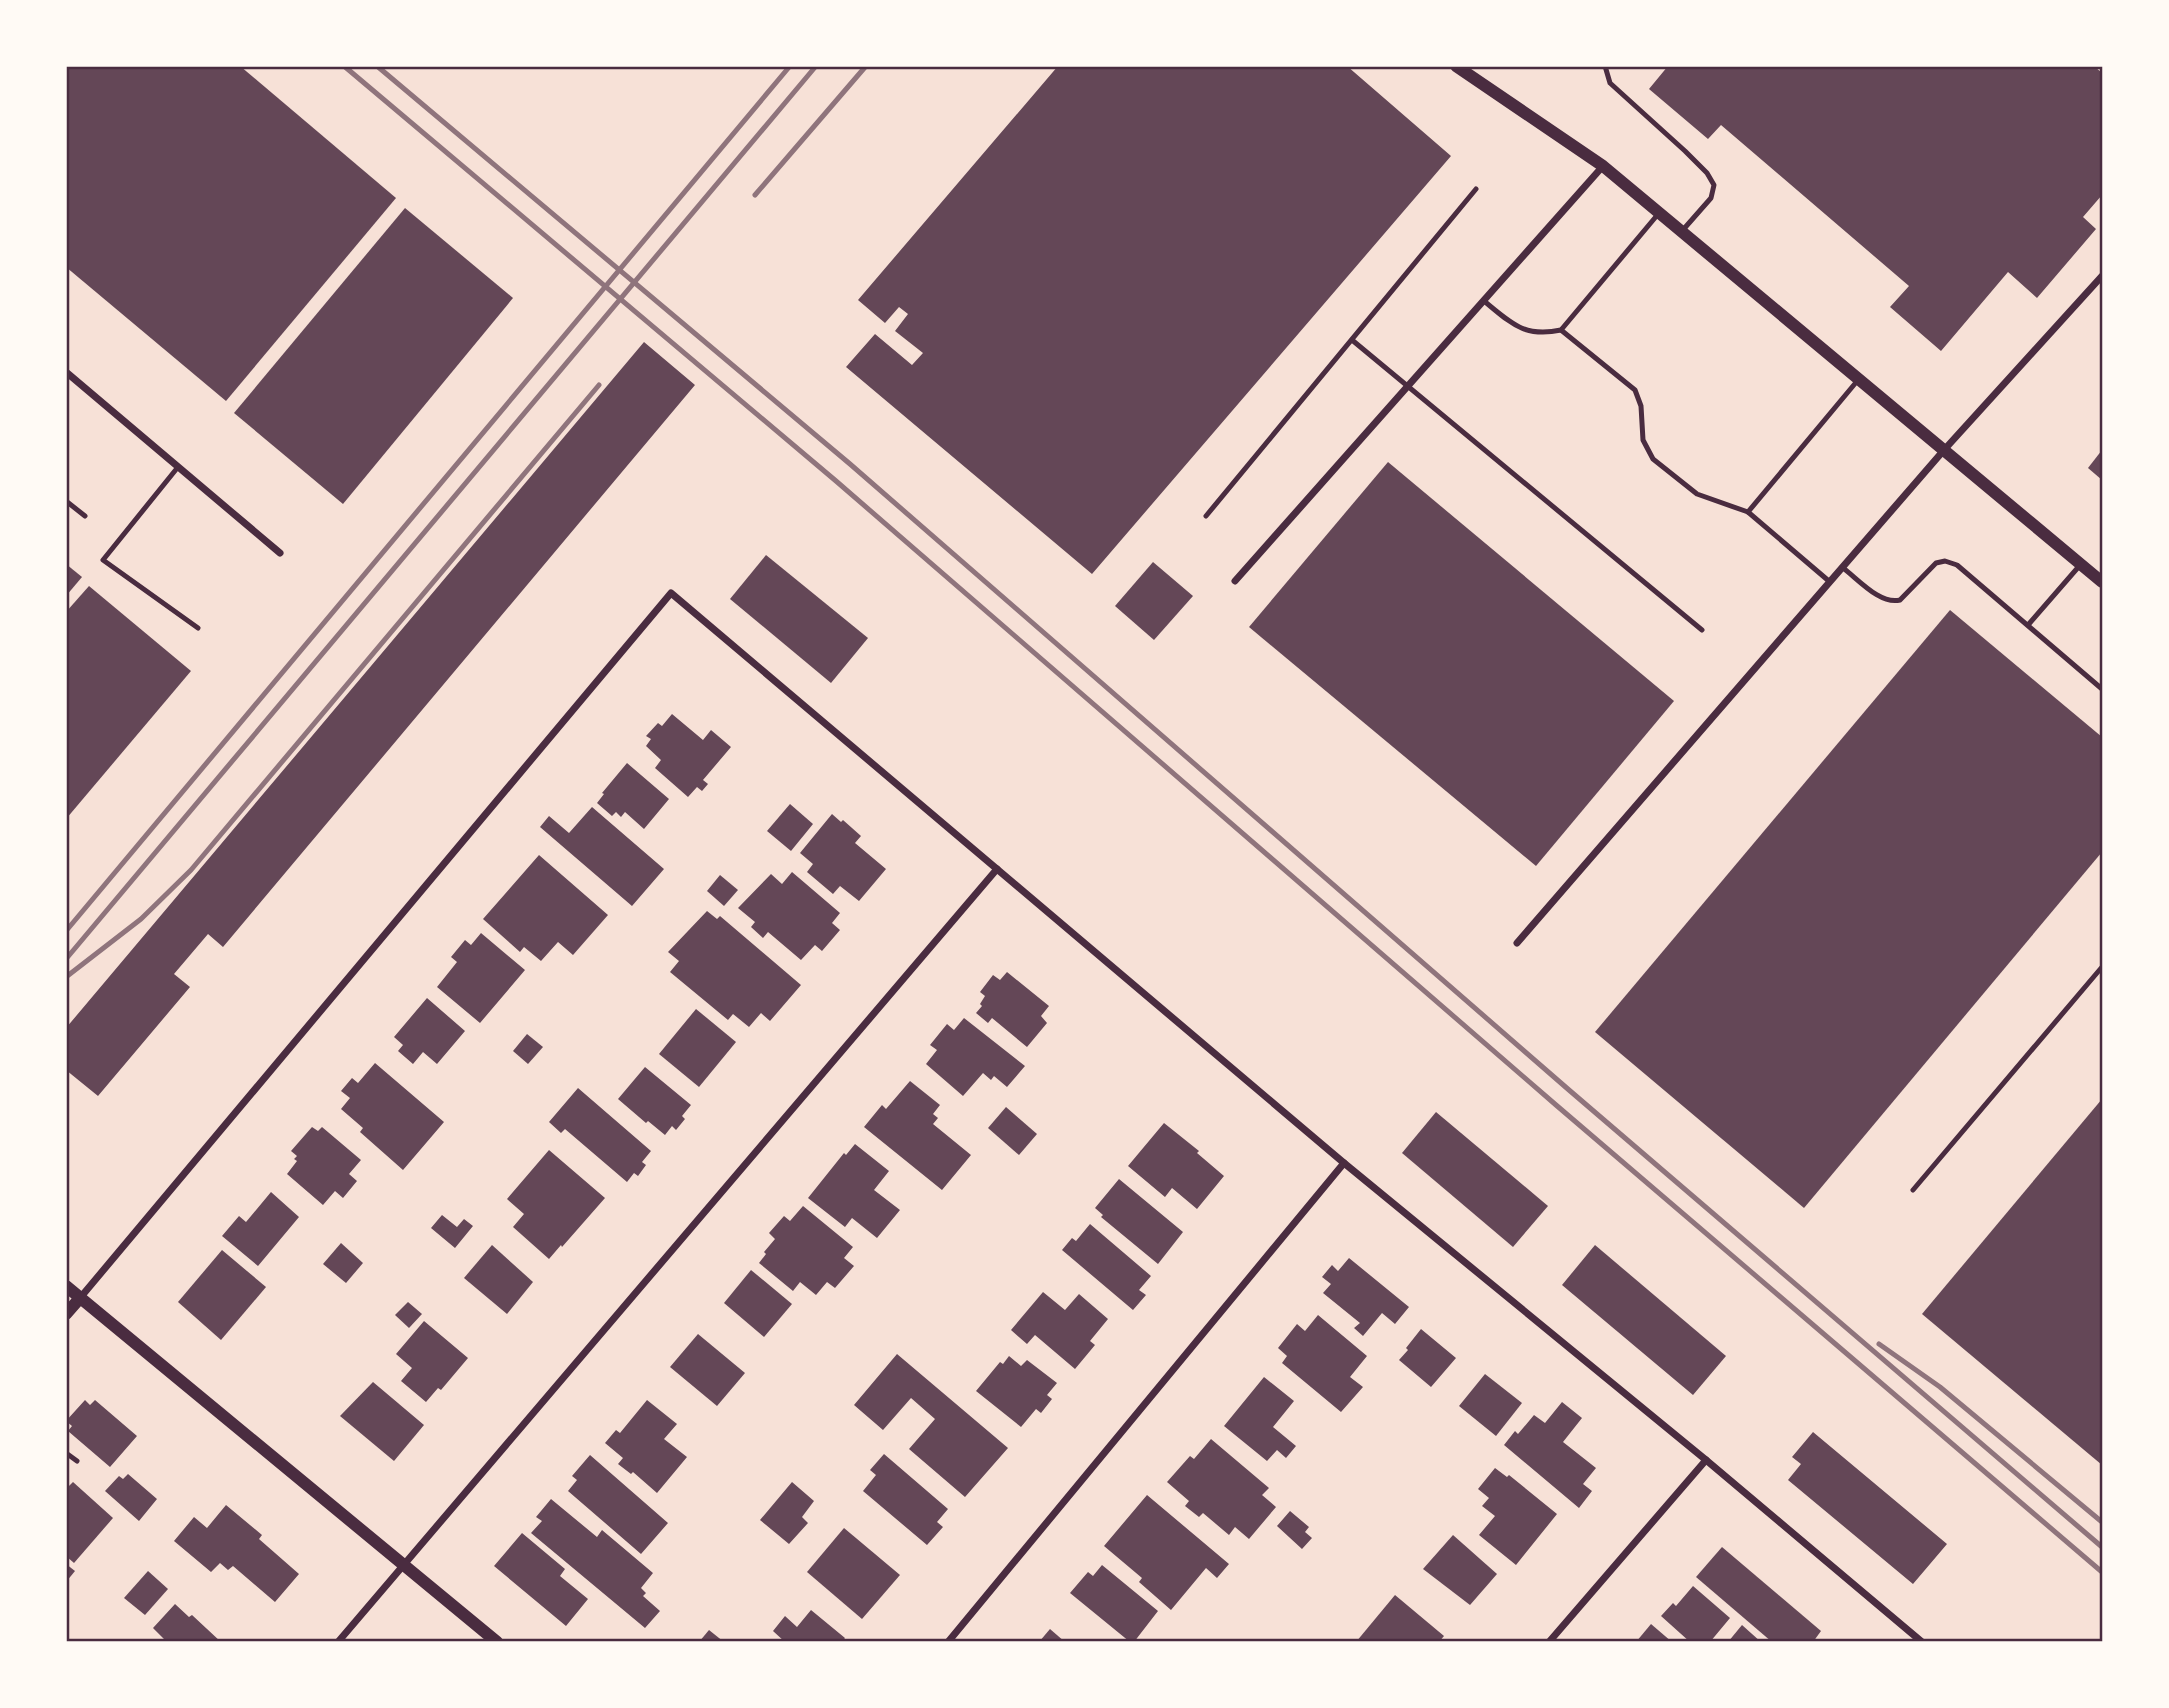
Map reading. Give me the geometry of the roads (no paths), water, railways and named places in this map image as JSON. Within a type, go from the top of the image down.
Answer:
[{"type":"street","points":[[1456,66],[1603,166],[2102,582]]},
{"type":"street","points":[[1235,581],[1603,166]]},
{"type":"street","points":[[1517,943],[1944,450],[2102,276]]},
{"type":"street","points":[[66,372],[280,553]]},
{"type":"street","points":[[66,1314],[671,593],[1344,1163],[1706,1460],[1922,1642]]},
{"type":"street","points":[[338,1642],[998,869]]},
{"type":"street","points":[[947,1642],[1344,1163]]},
{"type":"street","points":[[66,1286],[497,1642]]},
{"type":"street","points":[[1549,1642],[1706,1460]]},
{"type":"lane","points":[[1605,66],[1610,83],[1685,151],[1707,173],[1714,185],[1711,198],[1682,231]]},
{"type":"lane","points":[[1206,516],[1476,189]]},
{"type":"lane","points":[[1484,301],[1516,328],[1542,334],[1561,330],[1659,213]]},
{"type":"lane","points":[[1561,330],[1635,390],[1641,405],[1643,440],[1653,458],[1697,494],[1748,512],[1830,582]]},
{"type":"lane","points":[[1352,340],[1702,631]]},
{"type":"lane","points":[[1748,512],[1859,379]]},
{"type":"lane","points":[[178,467],[103,560],[198,628]]},
{"type":"lane","points":[[66,501],[85,516]]},
{"type":"lane","points":[[1843,568],[1882,598],[1892,602],[1900,600],[1936,563],[1945,561],[1956,565],[2102,689]]},
{"type":"lane","points":[[2028,625],[2081,564]]},
{"type":"lane","points":[[1913,1190],[2102,967]]},
{"type":"lane","points":[[66,1453],[77,1461]]},
{"type":"railway","points":[[344,66],[836,481],[1556,1105],[2102,1572]]},
{"type":"railway","points":[[377,66],[850,464],[1569,1090],[2102,1547]]},
{"type":"railway","points":[[66,931],[790,66]]},
{"type":"railway","points":[[66,959],[816,66]]},
{"type":"railway","points":[[755,195],[866,66]]},
{"type":"railway","points":[[66,977],[141,919],[191,870],[599,385]]},
{"type":"railway","points":[[1879,1344],[1940,1387],[2102,1522]]}]
